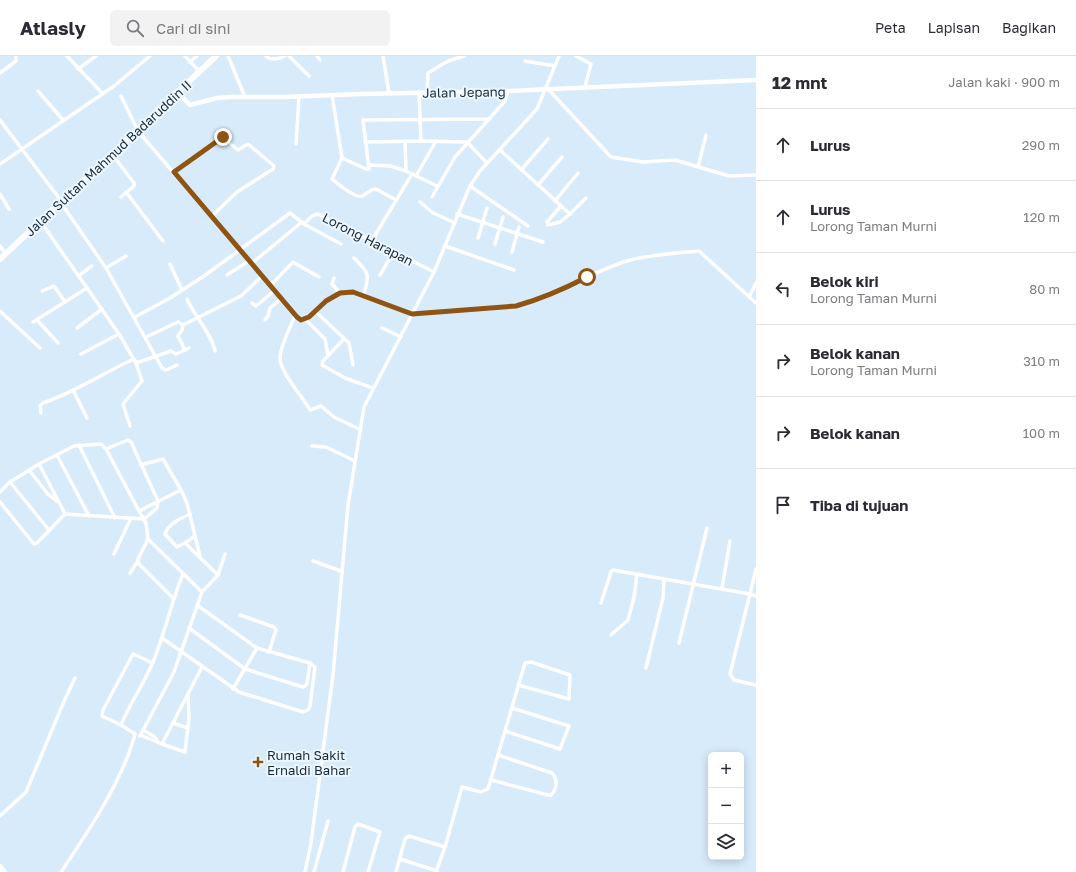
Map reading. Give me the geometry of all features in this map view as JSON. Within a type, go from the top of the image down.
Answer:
[{"type":"highway","name":"Jalan Sultan Mahmud Badaruddin II","points":[[0,259],[216,56]]},
{"type":"highway","points":[[0,867],[4,872]]},
{"type":"street","points":[[0,73],[16,61],[16,56]]},
{"type":"street","points":[[67,56],[102,93]]},
{"type":"street","points":[[78,69],[96,56]]},
{"type":"street","points":[[0,164],[114,86],[150,56]]},
{"type":"street","points":[[184,56],[200,72]]},
{"type":"street","points":[[190,62],[196,56]]},
{"type":"street","points":[[228,56],[245,96]]},
{"type":"street","points":[[266,56],[268,59],[276,59],[284,56]]},
{"type":"street","points":[[289,56],[308,76]]},
{"type":"street","points":[[383,56],[389,93]]},
{"type":"street","points":[[427,93],[428,73],[454,57],[464,56]]},
{"type":"street","points":[[305,872],[311,843],[333,674],[348,505],[359,429],[364,407],[434,272],[456,214],[470,186],[487,163],[533,115],[547,89],[559,56]]},
{"type":"street","points":[[576,56],[591,64],[584,87]]},
{"type":"street","points":[[525,61],[555,66]]},
{"type":"street","name":"Jalan Jepang","points":[[178,93],[190,105],[217,98],[245,96],[508,91],[756,80]]},
{"type":"street","points":[[547,89],[611,157],[642,162],[676,160],[729,176],[756,175]]},
{"type":"street","points":[[432,197],[455,156],[505,101],[508,91]]},
{"type":"street","points":[[38,92],[63,120]]},
{"type":"street","points":[[419,92],[421,141]]},
{"type":"street","points":[[332,95],[342,158],[332,179],[356,197],[362,196],[373,189],[376,189],[396,200]]},
{"type":"street","points":[[122,96],[138,130],[274,291],[301,320],[305,319],[340,293],[353,292],[412,314],[516,306],[533,302],[628,260],[700,251],[756,303]]},
{"type":"street","points":[[296,144],[300,96]]},
{"type":"street","points":[[342,158],[369,169],[370,165],[365,142],[363,120],[489,119]]},
{"type":"street","points":[[0,120],[23,148],[62,202],[106,268],[164,370],[177,365]]},
{"type":"street","points":[[698,167],[706,135]]},
{"type":"street","points":[[174,172],[222,137],[238,150],[248,144],[274,166],[273,169],[266,175],[237,192],[211,217]]},
{"type":"street","points":[[521,170],[548,139]]},
{"type":"street","points":[[416,176],[436,141]]},
{"type":"street","points":[[365,142],[468,142],[487,163]]},
{"type":"street","points":[[405,142],[406,171]]},
{"type":"street","points":[[500,150],[570,214]]},
{"type":"street","points":[[112,154],[134,183],[121,197]]},
{"type":"street","points":[[538,185],[562,157]]},
{"type":"street","points":[[370,165],[390,166],[406,171],[437,186]]},
{"type":"street","points":[[555,201],[578,173]]},
{"type":"street","points":[[371,242],[412,174]]},
{"type":"street","points":[[470,186],[528,226]]},
{"type":"street","points":[[126,192],[163,241]]},
{"type":"street","points":[[0,194],[9,209]]},
{"type":"street","points":[[561,206],[547,222],[548,225],[560,222],[586,198]]},
{"type":"street","points":[[420,202],[434,213],[453,222]]},
{"type":"street","points":[[478,238],[487,208]]},
{"type":"street","points":[[135,317],[182,290],[290,212],[303,223],[341,244]]},
{"type":"street","name":"Lorong Harapan","points":[[303,223],[312,216],[318,214],[371,242],[434,272]]},
{"type":"street","points":[[456,214],[543,242]]},
{"type":"street","points":[[495,244],[503,217]]},
{"type":"street","points":[[41,222],[119,334],[136,363],[142,381],[123,404],[130,426]]},
{"type":"street","points":[[227,275],[250,262],[303,223]]},
{"type":"street","points":[[512,252],[519,227]]},
{"type":"street","points":[[0,246],[6,254]]},
{"type":"street","points":[[445,246],[514,270]]},
{"type":"street","points":[[380,275],[393,253]]},
{"type":"street","points":[[106,268],[126,256]]},
{"type":"street","points":[[354,258],[365,268],[368,276],[363,296]]},
{"type":"street","points":[[270,286],[293,262],[319,277]]},
{"type":"street","points":[[170,264],[182,290]]},
{"type":"street","points":[[78,276],[92,266]]},
{"type":"street","points":[[183,325],[241,296],[262,276]]},
{"type":"street","points":[[334,278],[332,284],[340,293]]},
{"type":"street","points":[[749,297],[756,283]]},
{"type":"street","points":[[42,291],[54,286],[65,302]]},
{"type":"street","points":[[33,322],[87,288]]},
{"type":"street","points":[[252,303],[256,306],[274,291]]},
{"type":"street","points":[[265,320],[268,316],[270,308],[281,299]]},
{"type":"street","points":[[187,300],[197,319],[212,340],[215,351]]},
{"type":"street","points":[[77,328],[102,309]]},
{"type":"street","points":[[0,310],[40,348]]},
{"type":"street","points":[[315,311],[350,346],[353,365]]},
{"type":"street","points":[[295,315],[283,342],[280,356],[281,365],[310,410],[321,406],[334,417],[359,429]]},
{"type":"street","points":[[305,319],[325,339],[328,356]]},
{"type":"street","points":[[37,320],[58,343]]},
{"type":"street","points":[[146,337],[178,322],[183,325]]},
{"type":"street","points":[[136,363],[171,351],[176,354],[187,349],[178,336],[183,325]]},
{"type":"street","points":[[382,328],[401,337]]},
{"type":"street","points":[[81,354],[119,334]]},
{"type":"street","points":[[344,339],[322,363],[324,367],[345,378],[373,388]]},
{"type":"street","points":[[41,413],[40,406],[43,403],[74,392],[111,369],[134,359]]},
{"type":"street","points":[[74,392],[87,418]]},
{"type":"street","points":[[0,502],[34,544],[37,543],[66,514],[144,519],[157,508],[158,500],[131,442],[128,440],[106,449]]},
{"type":"street","points":[[0,492],[10,482],[29,470],[74,446],[95,443],[101,444],[106,449],[149,531],[148,539],[138,561],[130,573]]},
{"type":"street","points":[[80,445],[115,518]]},
{"type":"street","points":[[312,446],[326,447],[355,461]]},
{"type":"street","points":[[56,455],[89,516]]},
{"type":"street","points":[[141,465],[163,459],[182,490],[190,514],[200,557]]},
{"type":"street","points":[[39,464],[57,501],[66,514]]},
{"type":"street","points":[[29,470],[48,494],[57,501]]},
{"type":"street","points":[[10,482],[49,530]]},
{"type":"street","points":[[139,510],[182,490]]},
{"type":"street","points":[[190,514],[177,520],[165,534],[177,547],[195,536]]},
{"type":"street","points":[[114,554],[131,518]]},
{"type":"street","points":[[679,643],[707,528]]},
{"type":"street","points":[[148,539],[202,592]]},
{"type":"street","points":[[722,588],[730,541]]},
{"type":"street","points":[[185,543],[218,574]]},
{"type":"street","points":[[140,736],[174,672],[202,592],[218,574],[225,554]]},
{"type":"street","points":[[138,561],[173,598]]},
{"type":"street","points":[[314,562],[342,571]]},
{"type":"street","points":[[756,569],[730,674],[734,680],[756,685]]},
{"type":"street","points":[[601,603],[612,571],[694,583],[756,596]]},
{"type":"street","points":[[121,725],[153,662],[162,638],[173,598],[183,574]]},
{"type":"street","points":[[611,635],[628,620],[634,597],[637,575]]},
{"type":"street","points":[[646,668],[663,598],[664,579]]},
{"type":"street","points":[[162,638],[233,689],[303,712],[306,711],[310,706],[315,667],[310,663],[257,648],[197,605]]},
{"type":"street","points":[[240,615],[274,627],[276,630],[268,652]]},
{"type":"street","points":[[189,628],[245,669],[304,687],[307,684],[310,663]]},
{"type":"street","points":[[233,689],[257,648]]},
{"type":"street","points":[[153,662],[133,654],[103,710],[102,716],[135,734],[185,752],[188,728],[188,692]]},
{"type":"street","points":[[400,859],[437,871],[462,787],[485,792],[488,789],[518,684],[525,663],[531,662],[570,675],[569,699],[518,684]]},
{"type":"street","points":[[160,743],[173,723],[202,667]]},
{"type":"street","points":[[0,816],[26,792],[75,678]]},
{"type":"street","points":[[505,731],[560,749],[568,726],[512,708]]},
{"type":"street","points":[[173,723],[188,728]]},
{"type":"street","points":[[143,730],[156,737],[160,743]]},
{"type":"street","points":[[61,872],[88,832],[111,792],[135,734]]},
{"type":"street","points":[[491,780],[548,795],[551,795],[556,788],[556,778],[552,772],[498,755]]},
{"type":"street","points":[[314,872],[328,821]]},
{"type":"street","points":[[343,872],[355,827],[358,824],[380,832],[368,872]]},
{"type":"street","points":[[396,872],[405,839],[409,836],[444,847]]},
{"type":"place","name":"Rumah Sakit Ernaldi Bahar","points":[[258,762]]},
{"type":"route","points":[[223,137],[174,172],[251,264],[301,320],[309,317],[326,301],[340,293],[353,292],[412,314],[473,308],[499,308],[516,306],[533,302],[587,277]]}]
